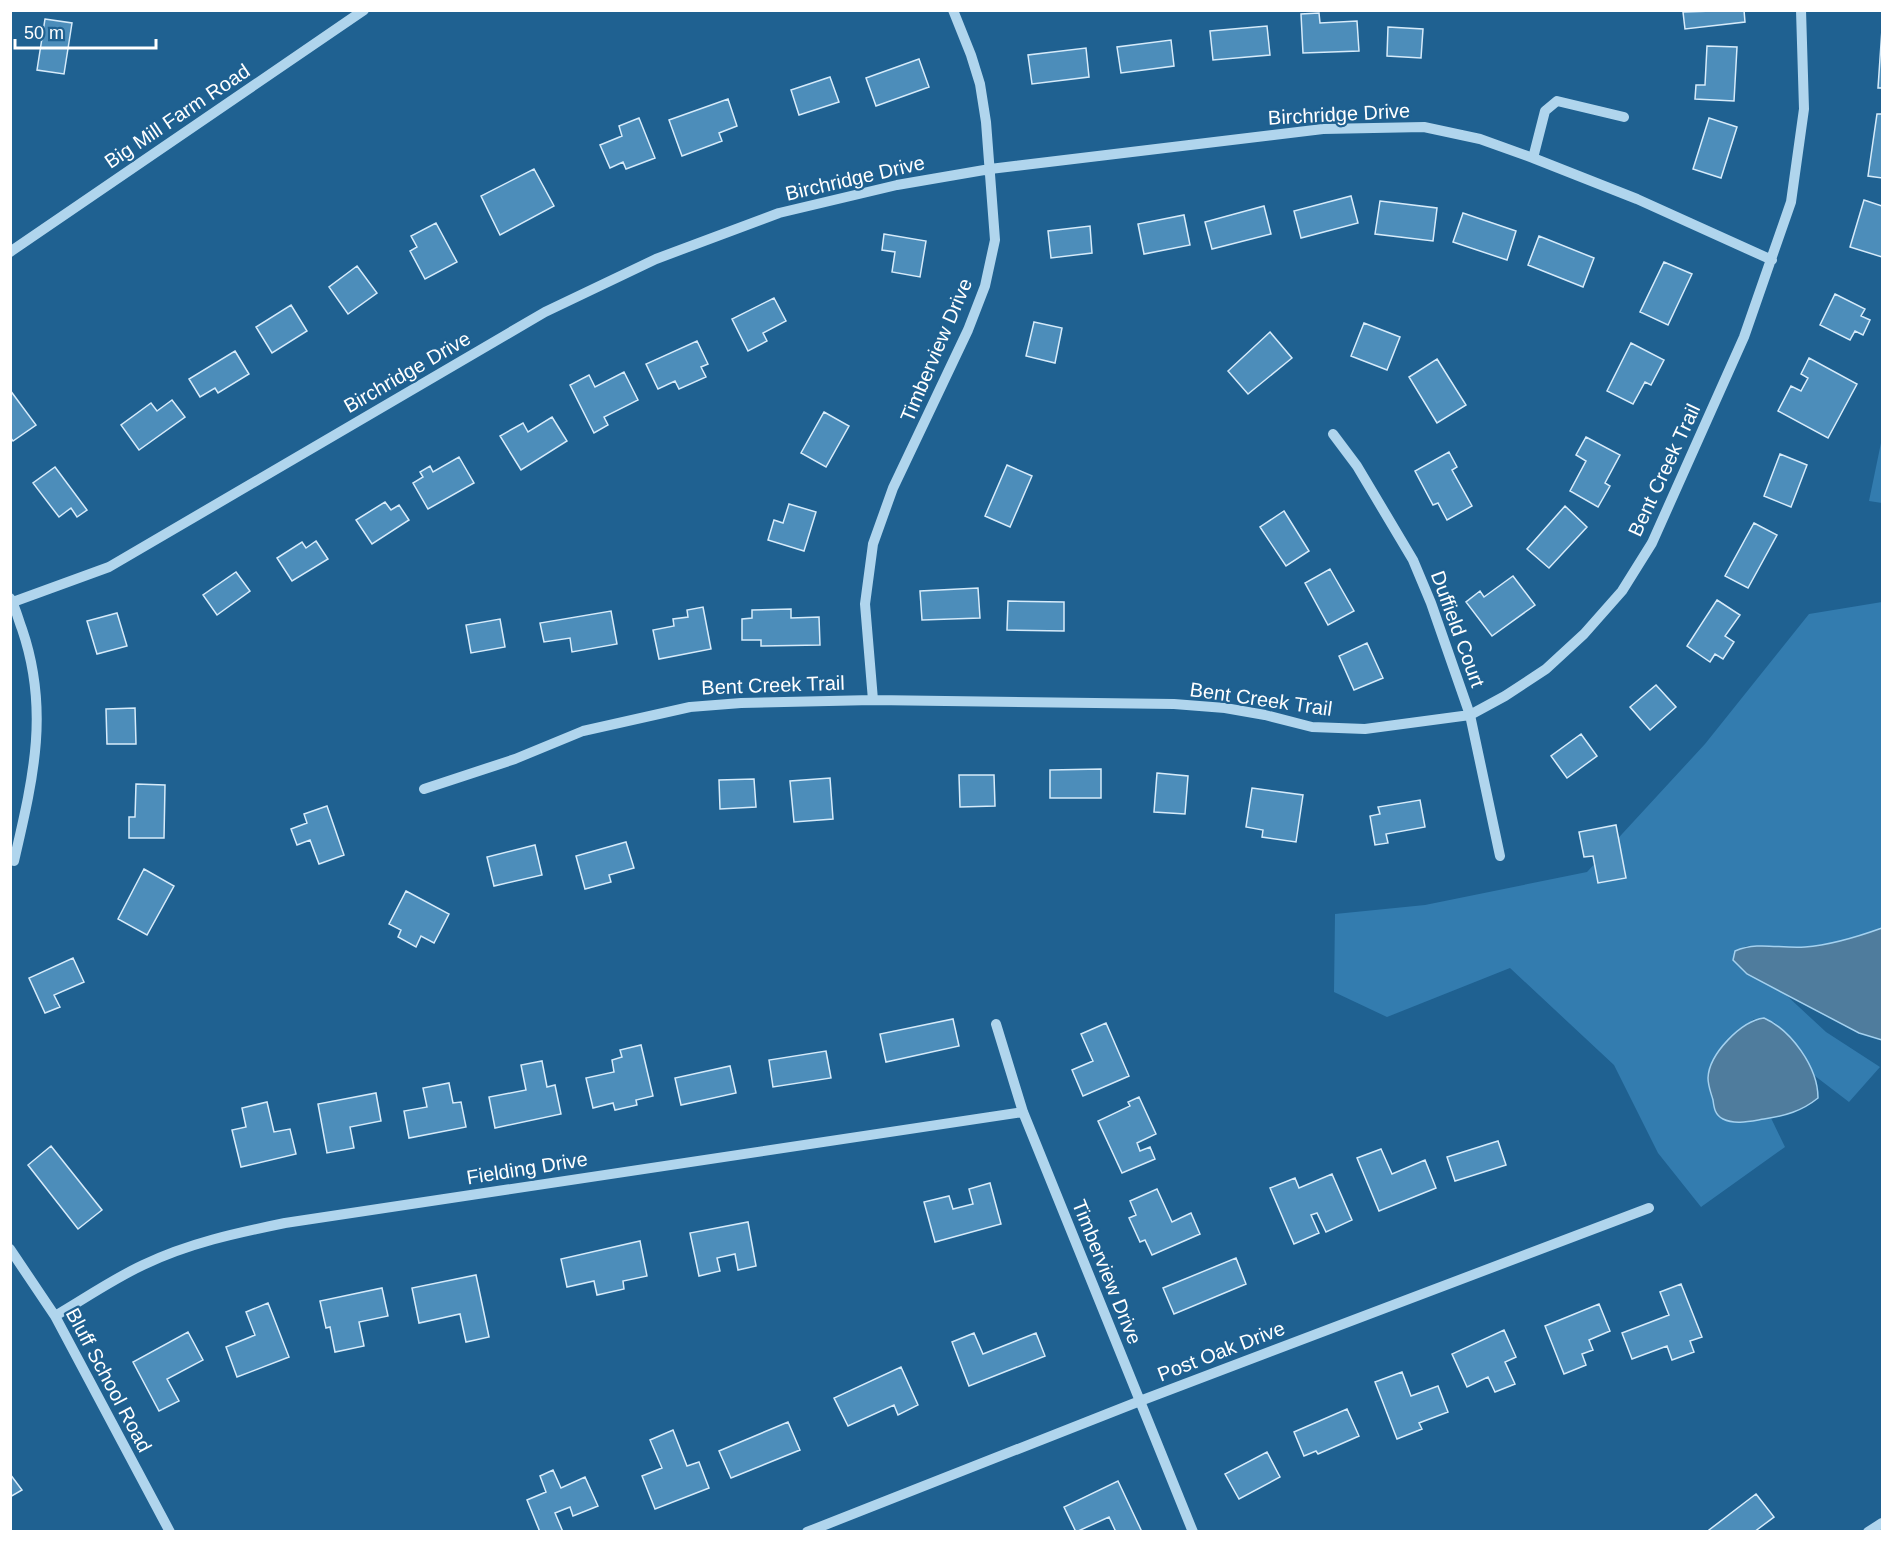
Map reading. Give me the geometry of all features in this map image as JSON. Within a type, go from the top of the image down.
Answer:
[{"type":"street","name":"Big Mill Farm Road","points":[[10,252],[364,10]]},
{"type":"street","name":"Timberview Drive","points":[[873,700],[864,604],[873,544],[893,488],[968,330],[985,286],[995,240],[986,122],[980,84],[971,54],[953,10]]},
{"type":"street","name":"Bent Creek Trail","points":[[424,789],[515,759],[583,731],[690,707],[741,703],[873,700],[1174,704],[1226,708],[1312,727],[1365,729],[1470,715],[1546,669],[1584,634],[1622,591],[1652,543],[1744,337],[1791,202],[1804,109],[1802,10]]},
{"type":"street","points":[[1533,158],[1545,111],[1557,101],[1624,117]]},
{"type":"street","name":"Birchridge Drive","points":[[12,600],[109,567],[545,312],[656,259],[779,213],[897,184],[990,169],[1334,129],[1424,127],[1480,139],[1533,158],[1636,199],[1772,260]]},
{"type":"street","name":"Duffield Court","points":[[1333,434],[1357,466],[1413,560],[1431,603],[1470,715],[1500,856]]},
{"type":"street","points":[[12,600],[30,653],[38,737],[32,783],[14,861]]},
{"type":"street","name":"Timberview Drive","points":[[996,1024],[1023,1112],[1193,1532]]},
{"type":"street","name":"Fielding Drive","points":[[55,1316],[142,1265],[227,1234],[1023,1112]]},
{"type":"street","name":"Post Oak Drive","points":[[807,1532],[1140,1401],[1648,1208]]},
{"type":"street","name":"Bluff School Road","points":[[10,1249],[55,1316],[171,1532]]},
{"type":"street","points":[[1868,1532],[1882,1523]]},
{"type":"shaded area","points":[[1882,438],[1882,503],[1869,501]]},
{"type":"shaded area","points":[[1882,602],[1882,928],[1824,945],[1746,946],[1733,959],[1747,974],[1785,994],[1826,1032],[1880,1067],[1849,1102],[1815,1076],[1792,1041],[1774,1022],[1754,1019],[1730,1038],[1709,1089],[1712,1098],[1744,1122],[1771,1118],[1785,1147],[1701,1207],[1658,1153],[1614,1065],[1510,968],[1387,1017],[1334,992],[1335,914],[1425,905],[1587,872],[1705,744],[1809,614]]},
{"type":"shaded area","points":[[1882,928],[1882,1040],[1859,1033],[1747,974],[1733,960],[1735,951],[1752,946],[1815,946]]},
{"type":"shaded area","points":[[1764,1018],[1784,1031],[1801,1051],[1813,1074],[1818,1098],[1799,1110],[1779,1116],[1743,1122],[1728,1121],[1718,1115],[1714,1108],[1708,1081],[1710,1069],[1720,1049],[1736,1032],[1755,1020]]},
{"type":"building","points":[[1744,10],[1745,22],[1685,29],[1683,12]]},
{"type":"building","points":[[1319,13],[1320,23],[1357,21],[1359,51],[1303,53],[1301,14]]},
{"type":"building","points":[[45,19],[72,23],[64,74],[37,70]]},
{"type":"building","points":[[1267,26],[1270,55],[1213,60],[1210,31]]},
{"type":"building","points":[[1388,27],[1423,29],[1421,58],[1387,56]]},
{"type":"building","points":[[1882,29],[1882,88],[1878,88]]},
{"type":"building","points":[[1171,40],[1174,66],[1121,73],[1117,47]]},
{"type":"building","points":[[1707,46],[1737,47],[1734,101],[1695,99],[1696,85],[1705,85]]},
{"type":"building","points":[[1086,48],[1089,77],[1032,84],[1028,55]]},
{"type":"building","points":[[919,59],[929,87],[876,106],[866,78]]},
{"type":"building","points":[[830,77],[839,102],[799,115],[791,90]]},
{"type":"building","points":[[728,99],[737,126],[719,133],[722,141],[682,156],[669,120]]},
{"type":"building","points":[[1877,114],[1882,114],[1882,178],[1868,176]]},
{"type":"building","points":[[639,118],[655,158],[626,169],[623,162],[610,168],[600,145],[622,136],[619,126]]},
{"type":"building","points":[[1709,118],[1737,127],[1721,178],[1693,169]]},
{"type":"building","points":[[534,169],[554,206],[500,235],[481,196]]},
{"type":"building","points":[[1351,196],[1358,223],[1301,238],[1294,211]]},
{"type":"building","points":[[1864,200],[1882,206],[1882,257],[1850,247]]},
{"type":"building","points":[[1380,201],[1437,208],[1433,241],[1375,234]]},
{"type":"building","points":[[1264,206],[1271,234],[1212,249],[1205,222]]},
{"type":"building","points":[[1463,213],[1516,231],[1507,260],[1453,242]]},
{"type":"building","points":[[1184,215],[1190,245],[1144,254],[1138,224]]},
{"type":"building","points":[[436,223],[457,262],[425,279],[410,251],[417,247],[411,236]]},
{"type":"building","points":[[1090,226],[1092,253],[1051,258],[1048,231]]},
{"type":"building","points":[[884,234],[926,241],[920,277],[892,272],[895,252],[882,250]]},
{"type":"building","points":[[1539,236],[1594,258],[1583,287],[1528,265]]},
{"type":"building","points":[[1664,262],[1692,274],[1668,325],[1640,312]]},
{"type":"building","points":[[357,266],[377,293],[348,314],[329,287]]},
{"type":"building","points":[[1835,294],[1865,309],[1861,316],[1870,320],[1863,335],[1855,331],[1850,340],[1820,325]]},
{"type":"building","points":[[774,298],[786,321],[763,333],[767,341],[748,351],[732,319]]},
{"type":"building","points":[[291,305],[307,331],[272,353],[256,327]]},
{"type":"building","points":[[1034,322],[1062,328],[1055,363],[1026,356]]},
{"type":"building","points":[[1364,323],[1400,337],[1387,370],[1351,356]]},
{"type":"building","points":[[1270,332],[1292,358],[1248,394],[1228,371]]},
{"type":"building","points":[[697,341],[708,364],[701,367],[706,377],[679,389],[675,381],[658,389],[646,364]]},
{"type":"building","points":[[1631,343],[1664,360],[1651,385],[1645,382],[1633,404],[1607,391]]},
{"type":"building","points":[[235,351],[249,374],[218,393],[215,388],[200,397],[189,379]]},
{"type":"building","points":[[1809,358],[1857,384],[1828,438],[1778,411],[1791,386],[1801,391],[1808,378],[1801,374]]},
{"type":"building","points":[[1437,359],[1466,405],[1437,423],[1409,377]]},
{"type":"building","points":[[624,372],[638,400],[604,417],[608,425],[594,433],[570,385],[589,375],[595,387]]},
{"type":"building","points":[[10,390],[36,425],[13,441],[10,437]]},
{"type":"building","points":[[172,400],[185,417],[139,450],[121,425],[151,403],[157,411]]},
{"type":"building","points":[[824,412],[849,426],[826,467],[801,453]]},
{"type":"building","points":[[552,417],[567,441],[521,470],[500,436],[523,423],[528,432]]},
{"type":"building","points":[[1586,437],[1620,455],[1605,483],[1610,486],[1598,507],[1570,491],[1586,461],[1576,455]]},
{"type":"building","points":[[1449,452],[1457,467],[1452,470],[1472,506],[1447,520],[1438,503],[1433,505],[1415,471]]},
{"type":"building","points":[[1780,454],[1807,465],[1791,507],[1764,496]]},
{"type":"building","points":[[459,457],[474,483],[428,509],[413,483],[423,477],[420,472],[430,466],[433,472]]},
{"type":"building","points":[[1007,465],[1032,476],[1010,527],[985,516]]},
{"type":"building","points":[[55,467],[87,510],[77,517],[71,508],[59,517],[33,483]]},
{"type":"building","points":[[385,502],[391,510],[399,505],[409,520],[372,544],[356,520]]},
{"type":"building","points":[[789,504],[816,512],[804,551],[768,540],[774,520],[783,523]]},
{"type":"building","points":[[1565,506],[1587,527],[1549,568],[1527,549]]},
{"type":"building","points":[[1284,511],[1309,551],[1286,566],[1260,527]]},
{"type":"building","points":[[1754,523],[1777,535],[1748,588],[1725,576]]},
{"type":"building","points":[[316,541],[328,559],[292,581],[277,558],[302,542],[306,548]]},
{"type":"building","points":[[1330,569],[1354,611],[1328,625],[1305,583]]},
{"type":"building","points":[[236,572],[250,591],[217,615],[203,595]]},
{"type":"building","points":[[1513,576],[1535,605],[1492,636],[1466,602],[1480,591],[1484,597]]},
{"type":"building","points":[[978,588],[980,618],[922,620],[920,591]]},
{"type":"building","points":[[1717,600],[1740,615],[1725,636],[1734,642],[1723,659],[1715,654],[1710,662],[1687,646]]},
{"type":"building","points":[[1008,601],[1064,602],[1064,631],[1007,630]]},
{"type":"building","points":[[703,607],[711,649],[659,659],[653,630],[674,626],[673,619],[688,617],[687,610]]},
{"type":"building","points":[[791,609],[791,618],[819,617],[820,645],[761,646],[761,640],[742,640],[742,619],[752,618],[752,610]]},
{"type":"building","points":[[611,611],[617,644],[572,652],[570,638],[544,642],[540,623]]},
{"type":"building","points":[[117,613],[127,646],[97,654],[87,621]]},
{"type":"building","points":[[500,619],[505,647],[471,653],[466,625]]},
{"type":"building","points":[[1367,643],[1383,678],[1354,690],[1339,656]]},
{"type":"building","points":[[1656,685],[1676,707],[1650,730],[1630,707]]},
{"type":"building","points":[[135,708],[136,744],[107,744],[106,709]]},
{"type":"building","points":[[1581,734],[1597,756],[1567,778],[1551,756]]},
{"type":"building","points":[[1101,769],[1101,798],[1050,798],[1050,770]]},
{"type":"building","points":[[1157,773],[1188,776],[1185,814],[1154,812]]},
{"type":"building","points":[[959,775],[994,775],[995,806],[960,807]]},
{"type":"building","points":[[830,778],[833,819],[794,822],[790,781]]},
{"type":"building","points":[[754,779],[756,807],[720,809],[719,780]]},
{"type":"building","points":[[136,784],[165,785],[164,838],[129,838],[129,817],[135,817]]},
{"type":"building","points":[[1252,788],[1303,795],[1296,842],[1262,837],[1263,830],[1246,827]]},
{"type":"building","points":[[1420,800],[1425,827],[1386,834],[1388,843],[1375,845],[1370,816],[1380,814],[1378,807]]},
{"type":"building","points":[[327,806],[344,855],[319,864],[310,840],[297,845],[291,829],[307,823],[304,814]]},
{"type":"building","points":[[1616,825],[1626,878],[1598,883],[1593,856],[1584,857],[1579,832]]},
{"type":"building","points":[[626,842],[634,868],[609,875],[611,882],[585,889],[576,856]]},
{"type":"building","points":[[535,845],[542,875],[494,886],[487,857]]},
{"type":"building","points":[[144,869],[174,886],[147,935],[118,919]]},
{"type":"building","points":[[406,891],[449,914],[434,943],[421,936],[416,947],[398,937],[401,930],[389,924]]},
{"type":"building","points":[[73,958],[84,982],[54,995],[60,1007],[45,1013],[29,978]]},
{"type":"building","points":[[953,1019],[959,1046],[886,1062],[880,1034]]},
{"type":"building","points":[[1106,1023],[1129,1076],[1083,1096],[1072,1070],[1093,1061],[1081,1034]]},
{"type":"building","points":[[641,1045],[653,1096],[636,1100],[637,1105],[615,1110],[613,1103],[593,1108],[586,1078],[614,1072],[612,1060],[622,1057],[620,1050]]},
{"type":"building","points":[[826,1051],[831,1078],[773,1087],[769,1060]]},
{"type":"building","points":[[542,1061],[547,1087],[555,1085],[561,1114],[495,1128],[489,1097],[526,1090],[521,1065]]},
{"type":"building","points":[[730,1066],[736,1093],[681,1105],[675,1078]]},
{"type":"building","points":[[449,1083],[453,1103],[461,1102],[466,1127],[409,1138],[404,1111],[427,1107],[423,1088]]},
{"type":"building","points":[[376,1093],[381,1121],[350,1127],[354,1148],[327,1153],[318,1104]]},
{"type":"building","points":[[1139,1097],[1156,1134],[1137,1143],[1140,1151],[1150,1147],[1155,1159],[1122,1173],[1098,1121],[1130,1106],[1128,1102]]},
{"type":"building","points":[[267,1102],[274,1132],[290,1129],[296,1154],[241,1167],[232,1130],[246,1127],[242,1108]]},
{"type":"building","points":[[1498,1141],[1506,1165],[1455,1181],[1447,1157]]},
{"type":"building","points":[[51,1146],[102,1210],[78,1229],[28,1165]]},
{"type":"building","points":[[1381,1149],[1392,1174],[1425,1160],[1436,1188],[1379,1211],[1357,1158]]},
{"type":"building","points":[[1332,1174],[1352,1220],[1326,1232],[1317,1213],[1311,1215],[1319,1233],[1294,1244],[1270,1188],[1295,1178],[1299,1188]]},
{"type":"building","points":[[990,1183],[1001,1224],[935,1242],[924,1202],[949,1196],[953,1209],[973,1204],[969,1189]]},
{"type":"building","points":[[1157,1189],[1172,1222],[1191,1213],[1200,1234],[1152,1255],[1145,1240],[1140,1242],[1129,1218],[1136,1215],[1130,1201]]},
{"type":"building","points":[[748,1222],[756,1266],[738,1270],[735,1254],[717,1258],[720,1271],[699,1276],[690,1233]]},
{"type":"building","points":[[640,1241],[647,1276],[623,1281],[624,1289],[597,1295],[594,1281],[567,1287],[561,1259]]},
{"type":"building","points":[[1236,1258],[1246,1284],[1174,1314],[1163,1288]]},
{"type":"building","points":[[476,1275],[489,1337],[466,1342],[460,1314],[419,1323],[412,1288]]},
{"type":"building","points":[[1681,1284],[1702,1337],[1690,1341],[1694,1352],[1672,1360],[1667,1346],[1632,1359],[1622,1333],[1669,1315],[1660,1292]]},
{"type":"building","points":[[382,1288],[388,1316],[359,1322],[364,1346],[335,1352],[330,1327],[326,1328],[320,1301]]},
{"type":"building","points":[[268,1303],[289,1357],[237,1377],[226,1347],[255,1335],[246,1312]]},
{"type":"building","points":[[1599,1304],[1610,1331],[1589,1340],[1593,1350],[1582,1354],[1586,1365],[1564,1374],[1545,1326]]},
{"type":"building","points":[[1504,1330],[1516,1357],[1505,1362],[1515,1384],[1495,1392],[1488,1377],[1467,1387],[1452,1354]]},
{"type":"building","points":[[188,1332],[203,1360],[167,1379],[179,1401],[159,1411],[133,1362]]},
{"type":"building","points":[[974,1333],[983,1354],[1036,1333],[1045,1356],[969,1386],[952,1342]]},
{"type":"building","points":[[901,1367],[918,1405],[898,1415],[894,1405],[848,1426],[834,1398]]},
{"type":"building","points":[[1402,1372],[1411,1396],[1438,1386],[1448,1412],[1419,1423],[1422,1429],[1397,1439],[1375,1382]]},
{"type":"building","points":[[1347,1409],[1359,1436],[1318,1454],[1316,1451],[1304,1456],[1294,1432]]},
{"type":"building","points":[[788,1422],[800,1450],[731,1478],[719,1451]]},
{"type":"building","points":[[673,1430],[687,1466],[699,1462],[709,1488],[655,1509],[642,1476],[662,1468],[650,1440]]},
{"type":"building","points":[[1267,1452],[1280,1477],[1239,1499],[1225,1474]]},
{"type":"building","points":[[553,1470],[561,1488],[585,1477],[598,1506],[573,1516],[570,1507],[555,1513],[563,1532],[540,1532],[527,1500],[546,1492],[540,1476]]},
{"type":"building","points":[[10,1474],[22,1490],[10,1497]]},
{"type":"building","points":[[1118,1481],[1142,1532],[1116,1532],[1109,1517],[1076,1532],[1064,1507]]},
{"type":"building","points":[[1756,1494],[1774,1517],[1754,1532],[1710,1532],[1709,1530]]}]
